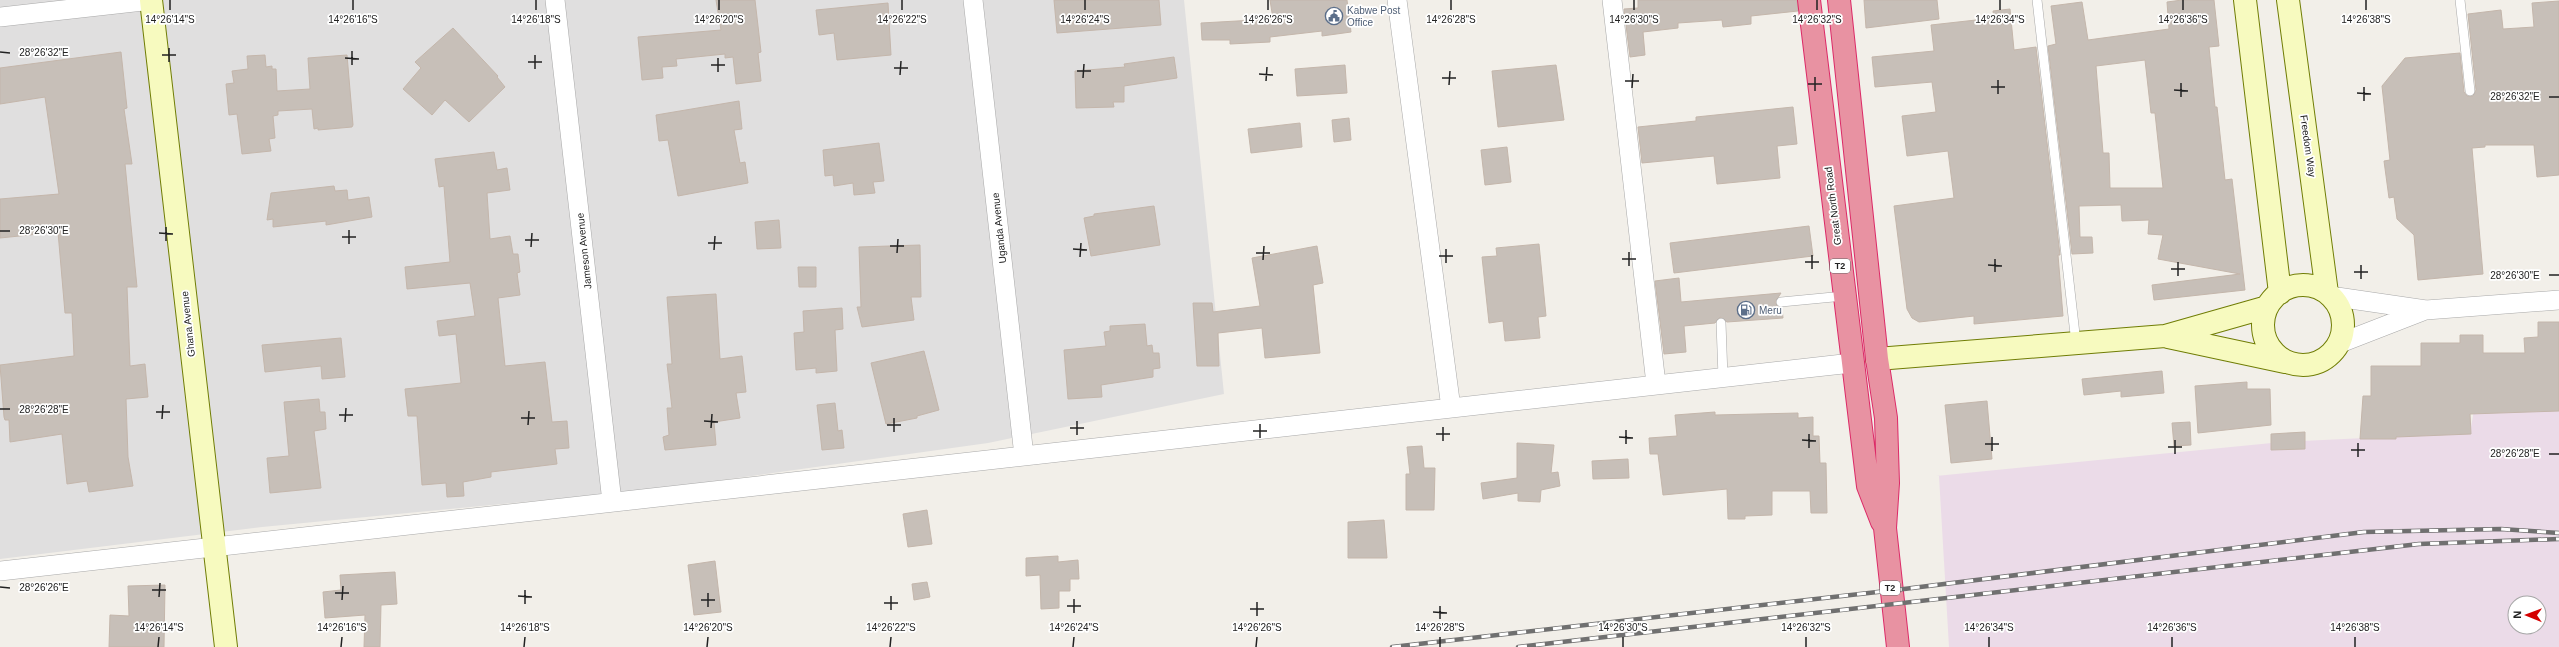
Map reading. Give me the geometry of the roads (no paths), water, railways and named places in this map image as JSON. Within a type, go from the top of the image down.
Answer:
[{"type":"highway","name":"Great North Road","points":[[1808,0],[1868,486],[1885,528]]},
{"type":"highway","name":"Great North Road","points":[[1839,0],[1877,359],[1886,418],[1888,483],[1885,528],[1898,647]]},
{"type":"main road","name":"Ghana Avenue","points":[[151,0],[213,547],[226,647]]},
{"type":"main road","points":[[2245,0],[2273,300],[2263,328],[2265,339],[2278,357],[2288,362]]},
{"type":"main road","name":"Freedom Way","points":[[2288,0],[2329,294]]},
{"type":"main road","points":[[1877,359],[2165,336],[2273,300],[2294,285],[2306,285],[2329,294],[2341,311],[2343,322],[2338,344],[2322,361],[2305,365],[2165,336]]},
{"type":"street","points":[[0,16],[151,0]]},
{"type":"street","name":"Jameson Avenue","points":[[556,0],[612,502]]},
{"type":"street","name":"Uganda Avenue","points":[[973,0],[1024,456]]},
{"type":"street","points":[[1397,0],[1451,408]]},
{"type":"street","points":[[1612,0],[1656,384]]},
{"type":"street","points":[[2329,294],[2426,310],[2559,300]]},
{"type":"street","points":[[2338,344],[2426,310]]},
{"type":"street","points":[[0,571],[1852,363]]},
{"type":"lane","points":[[2037,0],[2076,343]]},
{"type":"lane","points":[[2460,0],[2470,91]]},
{"type":"lane","points":[[1782,302],[1844,296]]},
{"type":"lane","points":[[1721,323],[1722,377]]},
{"type":"railway","points":[[1392,647],[1904,589],[2364,532],[2501,529],[2559,533]]},
{"type":"railway","points":[[1518,647],[2419,544],[2559,539]]},
{"type":"place","name":"Kabwe Post Office","points":[[1334,16]]},
{"type":"place","name":"Meru","points":[[1746,310]]}]
